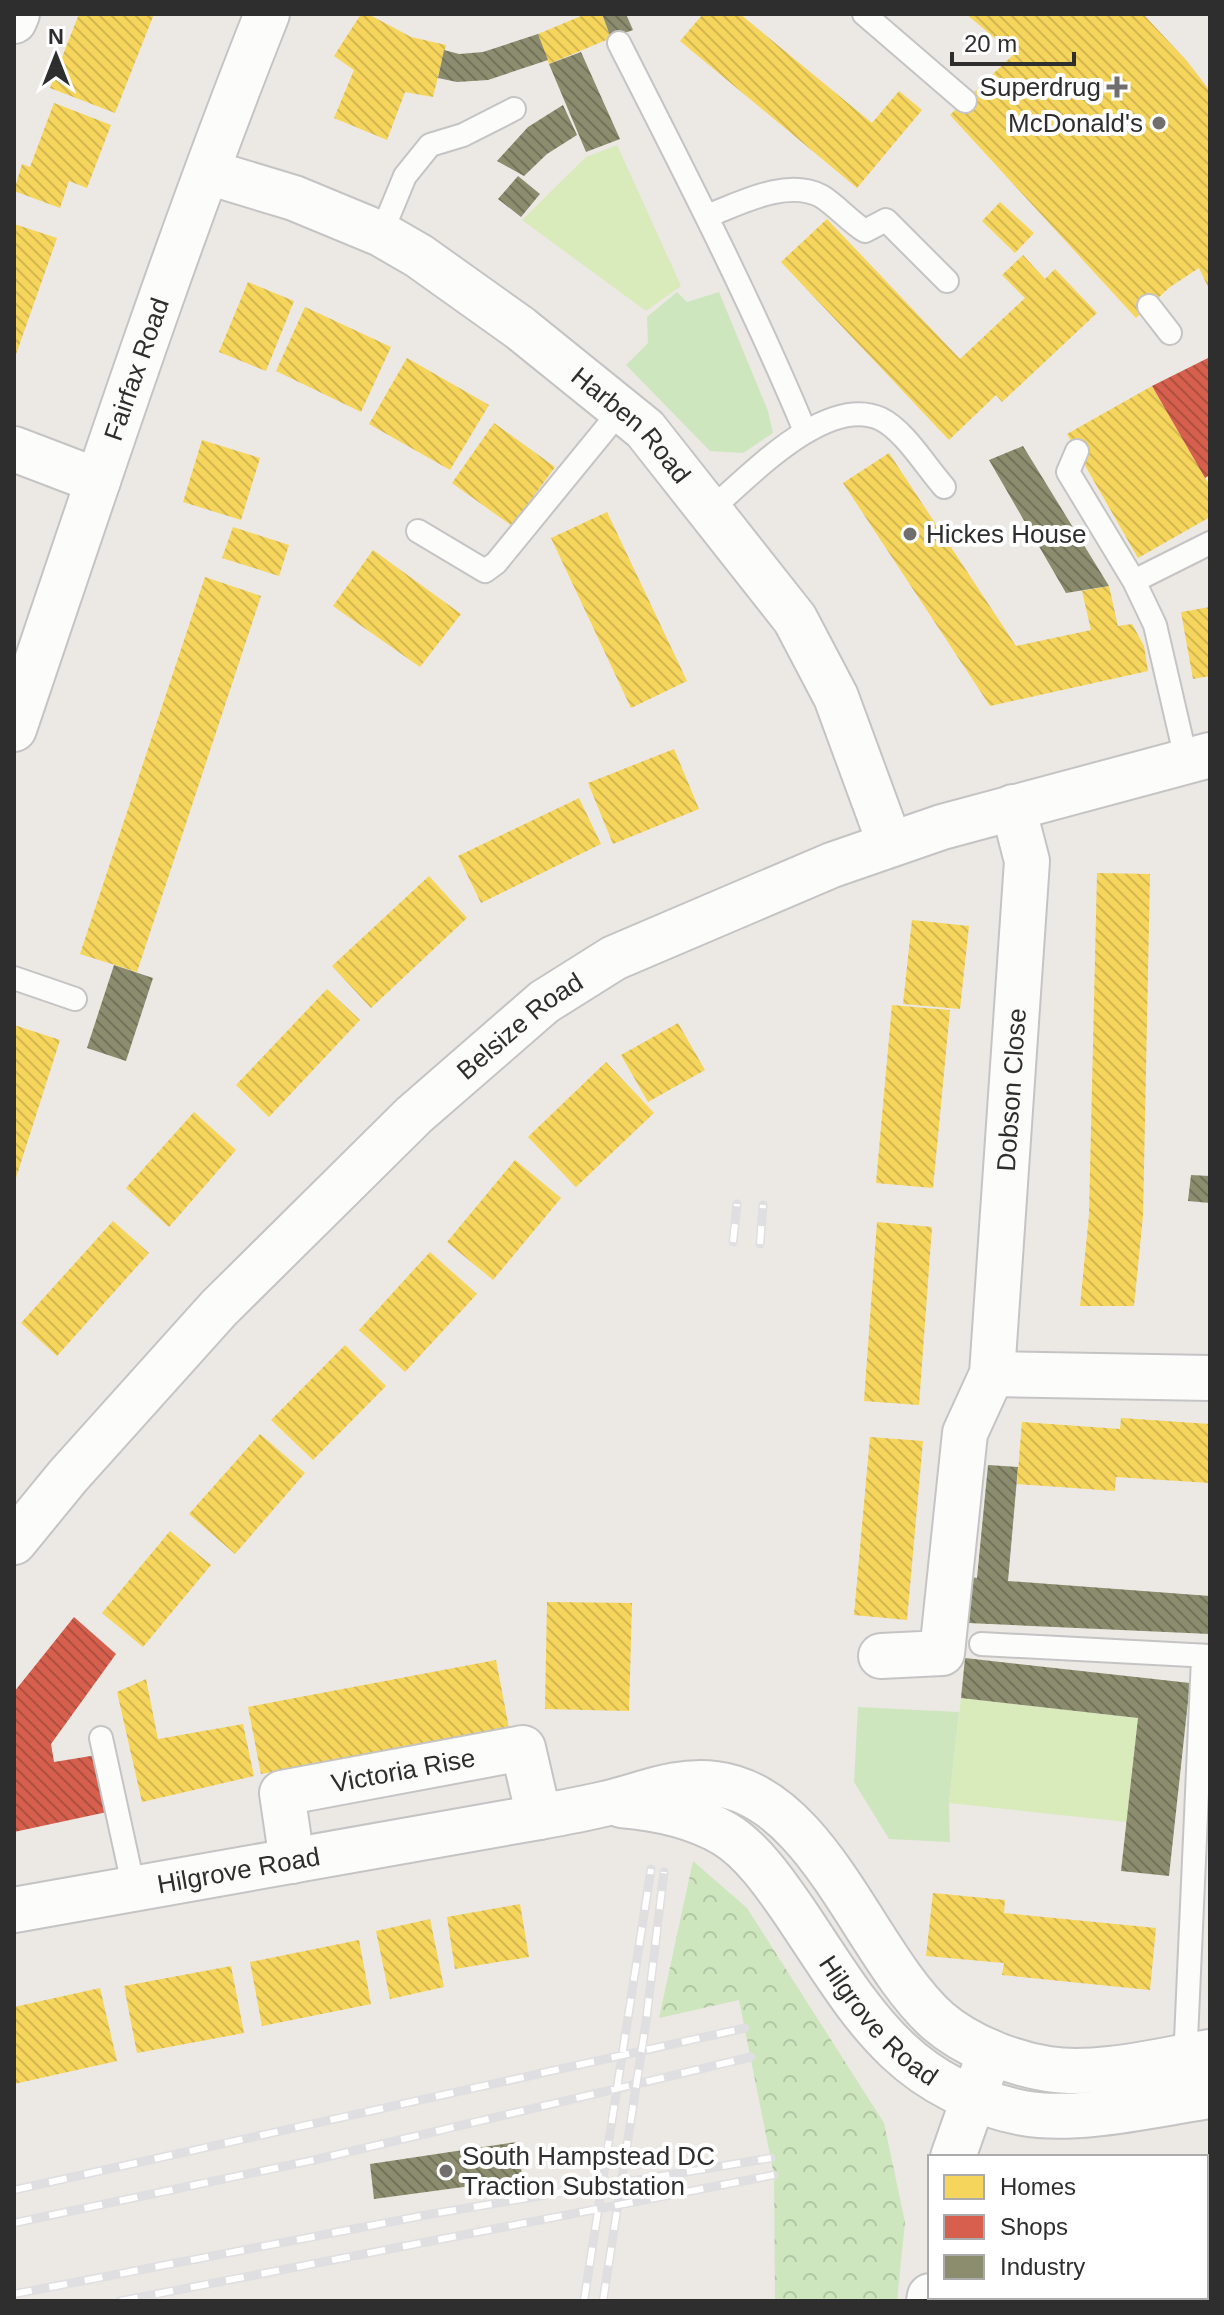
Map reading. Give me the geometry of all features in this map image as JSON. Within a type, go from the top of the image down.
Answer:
[{"type":"street","points":[[14,21],[17,14]]},
{"type":"street","name":"Fairfax Road","points":[[14,729],[98,481],[267,14]]},
{"type":"street","name":"Harben Road","points":[[208,172],[294,198],[381,234],[419,256],[520,328],[645,429],[795,619],[836,697],[890,844]]},
{"type":"street","points":[[14,449],[98,481]]},
{"type":"street","name":"Belsize Road","points":[[14,1542],[68,1476],[219,1308],[414,1115],[544,1002],[614,958],[735,903],[890,844],[1198,757]]},
{"type":"street","name":"Dobson Close","points":[[881,1656],[942,1653],[965,1433],[992,1374],[1027,861],[1013,807]]},
{"type":"street","points":[[992,1374],[1210,1378]]},
{"type":"street","name":"Victoria Rise","points":[[292,1861],[282,1793],[523,1748],[539,1817]]},
{"type":"street","name":"Hilgrove Road","points":[[14,1910],[539,1817],[606,1803],[668,1784],[718,1784],[763,1802],[802,1832],[893,1971],[939,2022],[990,2052],[1050,2069],[1124,2067],[1198,2054]]},
{"type":"street","name":"Hilgrove Road","points":[[606,1803],[664,1808],[726,1835],[771,1879],[852,1996],[896,2052],[935,2082],[974,2099],[1024,2113],[1073,2114],[1197,2098]]},
{"type":"street","points":[[954,2155],[990,2052]]},
{"type":"lane","points":[[864,14],[965,101]]},
{"type":"lane","points":[[619,43],[773,353],[805,431]]},
{"type":"lane","points":[[381,234],[405,176],[430,145],[463,135],[514,109]]},
{"type":"lane","points":[[707,216],[768,193],[794,191],[820,196],[865,231],[886,220],[947,281]]},
{"type":"lane","points":[[1149,306],[1170,333]]},
{"type":"lane","points":[[418,531],[485,571],[496,563],[621,410]]},
{"type":"lane","points":[[709,511],[805,431],[832,418],[862,414],[882,420],[944,487]]},
{"type":"lane","points":[[1077,451],[1068,472],[1134,581],[1155,625],[1198,757]]},
{"type":"lane","points":[[1134,581],[1210,543]]},
{"type":"lane","points":[[14,978],[75,999]]},
{"type":"lane","points":[[981,1644],[1207,1657],[1197,2098]]},
{"type":"lane","points":[[101,1738],[134,1889]]},
{"type":"green space","points":[[617,145],[681,286],[646,311],[522,220],[586,157]]},
{"type":"green space","points":[[677,292],[687,302],[719,292],[768,411],[773,433],[743,453],[710,451],[626,365],[648,343],[647,317]]},
{"type":"green space","points":[[961,1698],[1138,1718],[1127,1822],[949,1803]]},
{"type":"green space","points":[[858,1707],[959,1712],[949,1803],[950,1842],[889,1839],[854,1782]]},
{"type":"green space","points":[[693,1861],[747,1908],[884,2123],[905,2222],[897,2301],[775,2301],[774,2175],[739,2000],[659,2018]]},
{"type":"building: Homes","points":[[79,14],[154,14],[115,113],[50,88]]},
{"type":"building: Homes","points":[[361,14],[368,14],[411,37],[446,45],[433,97],[405,92],[387,140],[334,118],[354,70],[334,56]]},
{"type":"building: Homes","points":[[586,14],[602,14],[611,38],[549,64],[538,34]]},
{"type":"building: Homes","points":[[703,14],[740,14],[872,123],[899,91],[922,110],[857,188],[680,41]]},
{"type":"building: Homes","points":[[966,14],[1143,14],[1187,61],[1210,91],[1210,291],[1199,268],[1170,287],[1136,318],[950,115],[1014,54]]},
{"type":"building: Homes","points":[[54,103],[111,125],[87,188],[69,181],[60,208],[14,191],[22,164],[30,167]]},
{"type":"building: Homes","points":[[1000,202],[1034,233],[1015,253],[982,221]]},
{"type":"building: Homes","points":[[827,219],[960,359],[1025,298],[1002,275],[1023,255],[1045,279],[1055,269],[1097,313],[1002,402],[996,395],[949,440],[781,262]]},
{"type":"building: Homes","points":[[14,224],[57,238],[14,360]]},
{"type":"building: Homes","points":[[248,282],[294,301],[266,371],[219,352]]},
{"type":"building: Homes","points":[[305,307],[391,347],[361,412],[276,371]]},
{"type":"building: Homes","points":[[407,358],[489,405],[450,470],[369,424]]},
{"type":"building: Homes","points":[[1152,386],[1210,486],[1210,517],[1138,558],[1067,434]]},
{"type":"building: Homes","points":[[494,423],[555,467],[512,526],[452,483]]},
{"type":"building: Homes","points":[[202,440],[260,458],[241,520],[183,502]]},
{"type":"building: Homes","name":"Hickes House","points":[[889,453],[1016,646],[1091,630],[1082,591],[1109,586],[1118,626],[1132,624],[1144,646],[1148,671],[990,706],[843,483]]},
{"type":"building: Homes","points":[[607,512],[687,681],[631,708],[551,538]]},
{"type":"building: Homes","points":[[233,527],[289,545],[279,576],[222,558]]},
{"type":"building: Homes","points":[[373,550],[461,614],[420,667],[333,606]]},
{"type":"building: Homes","points":[[205,577],[261,596],[137,972],[80,954]]},
{"type":"building: Homes","points":[[1210,607],[1210,676],[1193,679],[1181,612]]},
{"type":"building: Homes","points":[[674,749],[699,809],[613,844],[588,783]]},
{"type":"building: Homes","points":[[579,798],[601,844],[481,903],[458,856]]},
{"type":"building: Homes","points":[[1097,873],[1150,874],[1143,1216],[1134,1306],[1080,1306],[1089,1215]]},
{"type":"building: Homes","points":[[429,876],[467,918],[371,1008],[332,966]]},
{"type":"building: Homes","points":[[912,920],[969,926],[960,1009],[903,1004]]},
{"type":"building: Homes","points":[[327,989],[360,1020],[269,1117],[236,1085]]},
{"type":"building: Homes","points":[[892,1005],[950,1010],[933,1188],[876,1183]]},
{"type":"building: Homes","points":[[678,1023],[705,1070],[648,1102],[621,1055]]},
{"type":"building: Homes","points":[[14,1025],[60,1040],[15,1181],[14,1181]]},
{"type":"building: Homes","points":[[606,1062],[654,1113],[576,1187],[528,1137]]},
{"type":"building: Homes","points":[[194,1112],[236,1150],[169,1227],[126,1188]]},
{"type":"building: Homes","points":[[515,1160],[561,1198],[493,1280],[447,1242]]},
{"type":"building: Homes","points":[[113,1221],[149,1253],[57,1356],[21,1323]]},
{"type":"building: Homes","points":[[877,1222],[932,1227],[919,1405],[864,1401]]},
{"type":"building: Homes","points":[[430,1252],[477,1294],[405,1372],[359,1330]]},
{"type":"building: Homes","points":[[345,1345],[386,1386],[313,1460],[271,1420]]},
{"type":"building: Homes","points":[[1121,1418],[1210,1424],[1210,1483],[1116,1477],[1115,1491],[1017,1484],[1022,1422],[1120,1429]]},
{"type":"building: Homes","points":[[260,1434],[305,1473],[235,1554],[189,1514]]},
{"type":"building: Homes","points":[[870,1437],[923,1441],[907,1620],[854,1615]]},
{"type":"building: Homes","points":[[170,1531],[211,1565],[143,1647],[102,1613]]},
{"type":"building: Homes","points":[[547,1602],[632,1603],[629,1711],[545,1709]]},
{"type":"building: Homes","points":[[496,1660],[509,1728],[261,1774],[248,1707]]},
{"type":"building: Homes","points":[[146,1679],[158,1739],[243,1724],[254,1776],[142,1802],[117,1692]]},
{"type":"building: Homes","points":[[933,1893],[1005,1900],[1004,1913],[1156,1928],[1150,1990],[1002,1975],[1004,1963],[926,1956]]},
{"type":"building: Homes","points":[[520,1904],[529,1957],[455,1969],[447,1917]]},
{"type":"building: Homes","points":[[430,1919],[444,1987],[390,1999],[376,1931]]},
{"type":"building: Homes","points":[[359,1940],[371,2004],[262,2026],[250,1962]]},
{"type":"building: Homes","points":[[231,1966],[244,2033],[137,2053],[124,1986]]},
{"type":"building: Homes","points":[[100,1988],[117,2061],[14,2084],[14,2007]]},
{"type":"building: Homes","points":[[1046,2299],[1119,2299],[1119,2301]]},
{"type":"building: Shops","points":[[1210,357],[1210,475],[1205,478],[1152,386]]},
{"type":"building: Shops","points":[[74,1617],[116,1654],[51,1744],[54,1762],[97,1755],[107,1812],[14,1832],[14,1692]]},
{"type":"building: Industry","points":[[602,14],[626,14],[633,30],[611,38]]},
{"type":"building: Industry","points":[[538,34],[548,60],[488,80],[457,82],[438,78],[444,50],[459,54],[483,52]]},
{"type":"building: Industry","points":[[581,52],[620,139],[586,152],[549,64]]},
{"type":"building: Industry","points":[[563,105],[577,135],[547,154],[524,176],[497,161],[528,127]]},
{"type":"building: Industry","points":[[518,176],[540,194],[521,217],[498,199]]},
{"type":"building: Industry","points":[[1023,446],[1109,586],[1066,593],[989,460]]},
{"type":"building: Industry","points":[[114,965],[153,978],[126,1061],[87,1048]]},
{"type":"building: Industry","points":[[1191,1175],[1210,1176],[1210,1203],[1188,1201]]},
{"type":"building: Industry","points":[[988,1465],[1018,1467],[1008,1581],[1210,1596],[1210,1634],[968,1623],[971,1577],[977,1578]]},
{"type":"building: Industry","points":[[965,1658],[1190,1683],[1169,1876],[1121,1871],[1138,1718],[961,1698]]},
{"type":"building: Industry","name":"South Hampstead DC Traction Substation","points":[[516,2142],[523,2179],[374,2199],[370,2164]]},
{"type":"railway","points":[[733,1242],[737,1204]]},
{"type":"railway","points":[[760,1244],[763,1205]]},
{"type":"railway","points":[[584,2301],[651,1869]]},
{"type":"railway","points":[[603,2301],[646,2022],[664,1872]]},
{"type":"railway","points":[[14,2190],[745,2028]]},
{"type":"railway","points":[[14,2223],[314,2160],[751,2057]]},
{"type":"railway","points":[[14,2294],[437,2213],[771,2158]]},
{"type":"railway","points":[[120,2301],[774,2175]]},
{"type":"place","name":"Superdrug","points":[[1117,87]]},
{"type":"place","name":"McDonald's","points":[[1159,123]]},
{"type":"place","name":"Hickes House","points":[[910,534]]},
{"type":"place","name":"South Hampstead DC Traction Substation","points":[[446,2171]]}]
